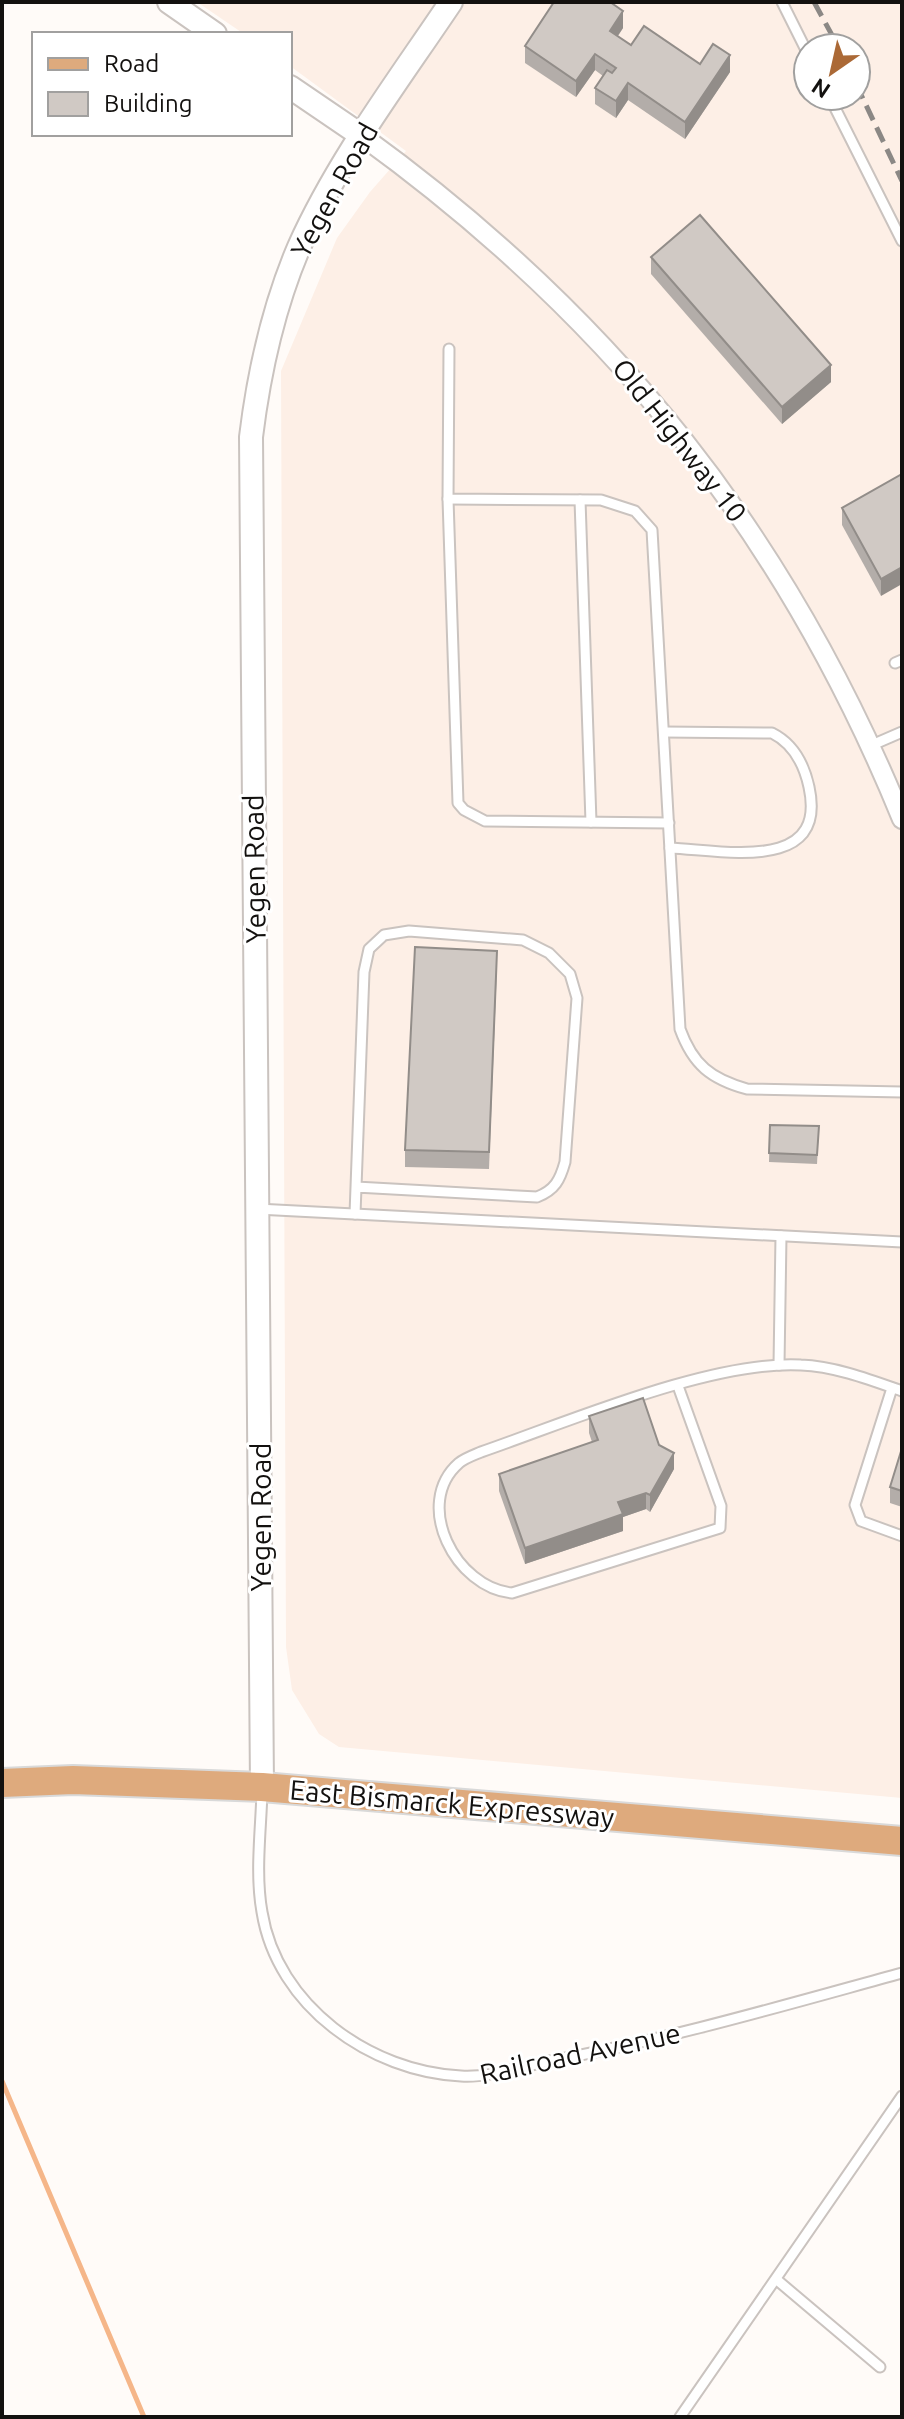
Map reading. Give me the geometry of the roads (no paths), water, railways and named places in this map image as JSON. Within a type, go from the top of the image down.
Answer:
[{"type":"main road","name":"East Bismarck Expressway","points":[[2,1783],[73,1780],[262,1787],[902,1841]]},
{"type":"street","points":[[169,2],[212,32]]},
{"type":"street","name":"Yegen Road","points":[[262,1787],[251,437],[260,378],[284,286],[317,210],[451,2]]},
{"type":"street","points":[[292,88],[362,136]]},
{"type":"street","name":"Old Highway 10","points":[[362,136],[529,271],[610,350],[723,490],[779,574],[872,745],[902,819]]},
{"type":"lane","points":[[782,2],[797,32]]},
{"type":"lane","points":[[837,112],[902,241]]},
{"type":"lane","points":[[449,349],[448,499],[458,803],[464,810],[485,821],[669,823]]},
{"type":"lane","points":[[448,499],[580,500],[622,504],[635,511],[652,530],[680,1029],[689,1053],[700,1068],[723,1083],[747,1089],[902,1092]]},
{"type":"lane","points":[[580,500],[591,822]]},
{"type":"lane","points":[[664,732],[772,733],[798,755],[811,798],[808,823],[796,843],[776,852],[670,848]]},
{"type":"lane","points":[[872,745],[902,732]]},
{"type":"lane","points":[[355,1214],[356,1187],[364,972],[369,949],[384,935],[409,931],[523,940],[549,953],[570,974],[577,998],[565,1162],[560,1179],[551,1191],[537,1197],[356,1187]]},
{"type":"lane","points":[[257,1209],[902,1242]]},
{"type":"lane","points":[[779,1365],[781,1236]]},
{"type":"lane","points":[[678,1386],[723,1514],[723,1523],[714,1532],[512,1593],[493,1592],[472,1577],[456,1559],[440,1522],[439,1501],[447,1478],[460,1462],[481,1452],[678,1386],[779,1365],[818,1366],[897,1389],[855,1505],[861,1521],[902,1536]]},
{"type":"lane","name":"Railroad Avenue","points":[[262,1787],[262,1913],[276,1955],[298,1992],[329,2026],[410,2070],[464,2077],[633,2046],[902,1973]]},
{"type":"lane","points":[[680,2417],[902,2096]]},
{"type":"lane","points":[[777,2280],[880,2367]]},
{"type":"waterway","points":[[2,2081],[144,2417]]},
{"type":"railway","points":[[814,2],[830,32]]},
{"type":"railway","points":[[869,112],[902,181]]}]
